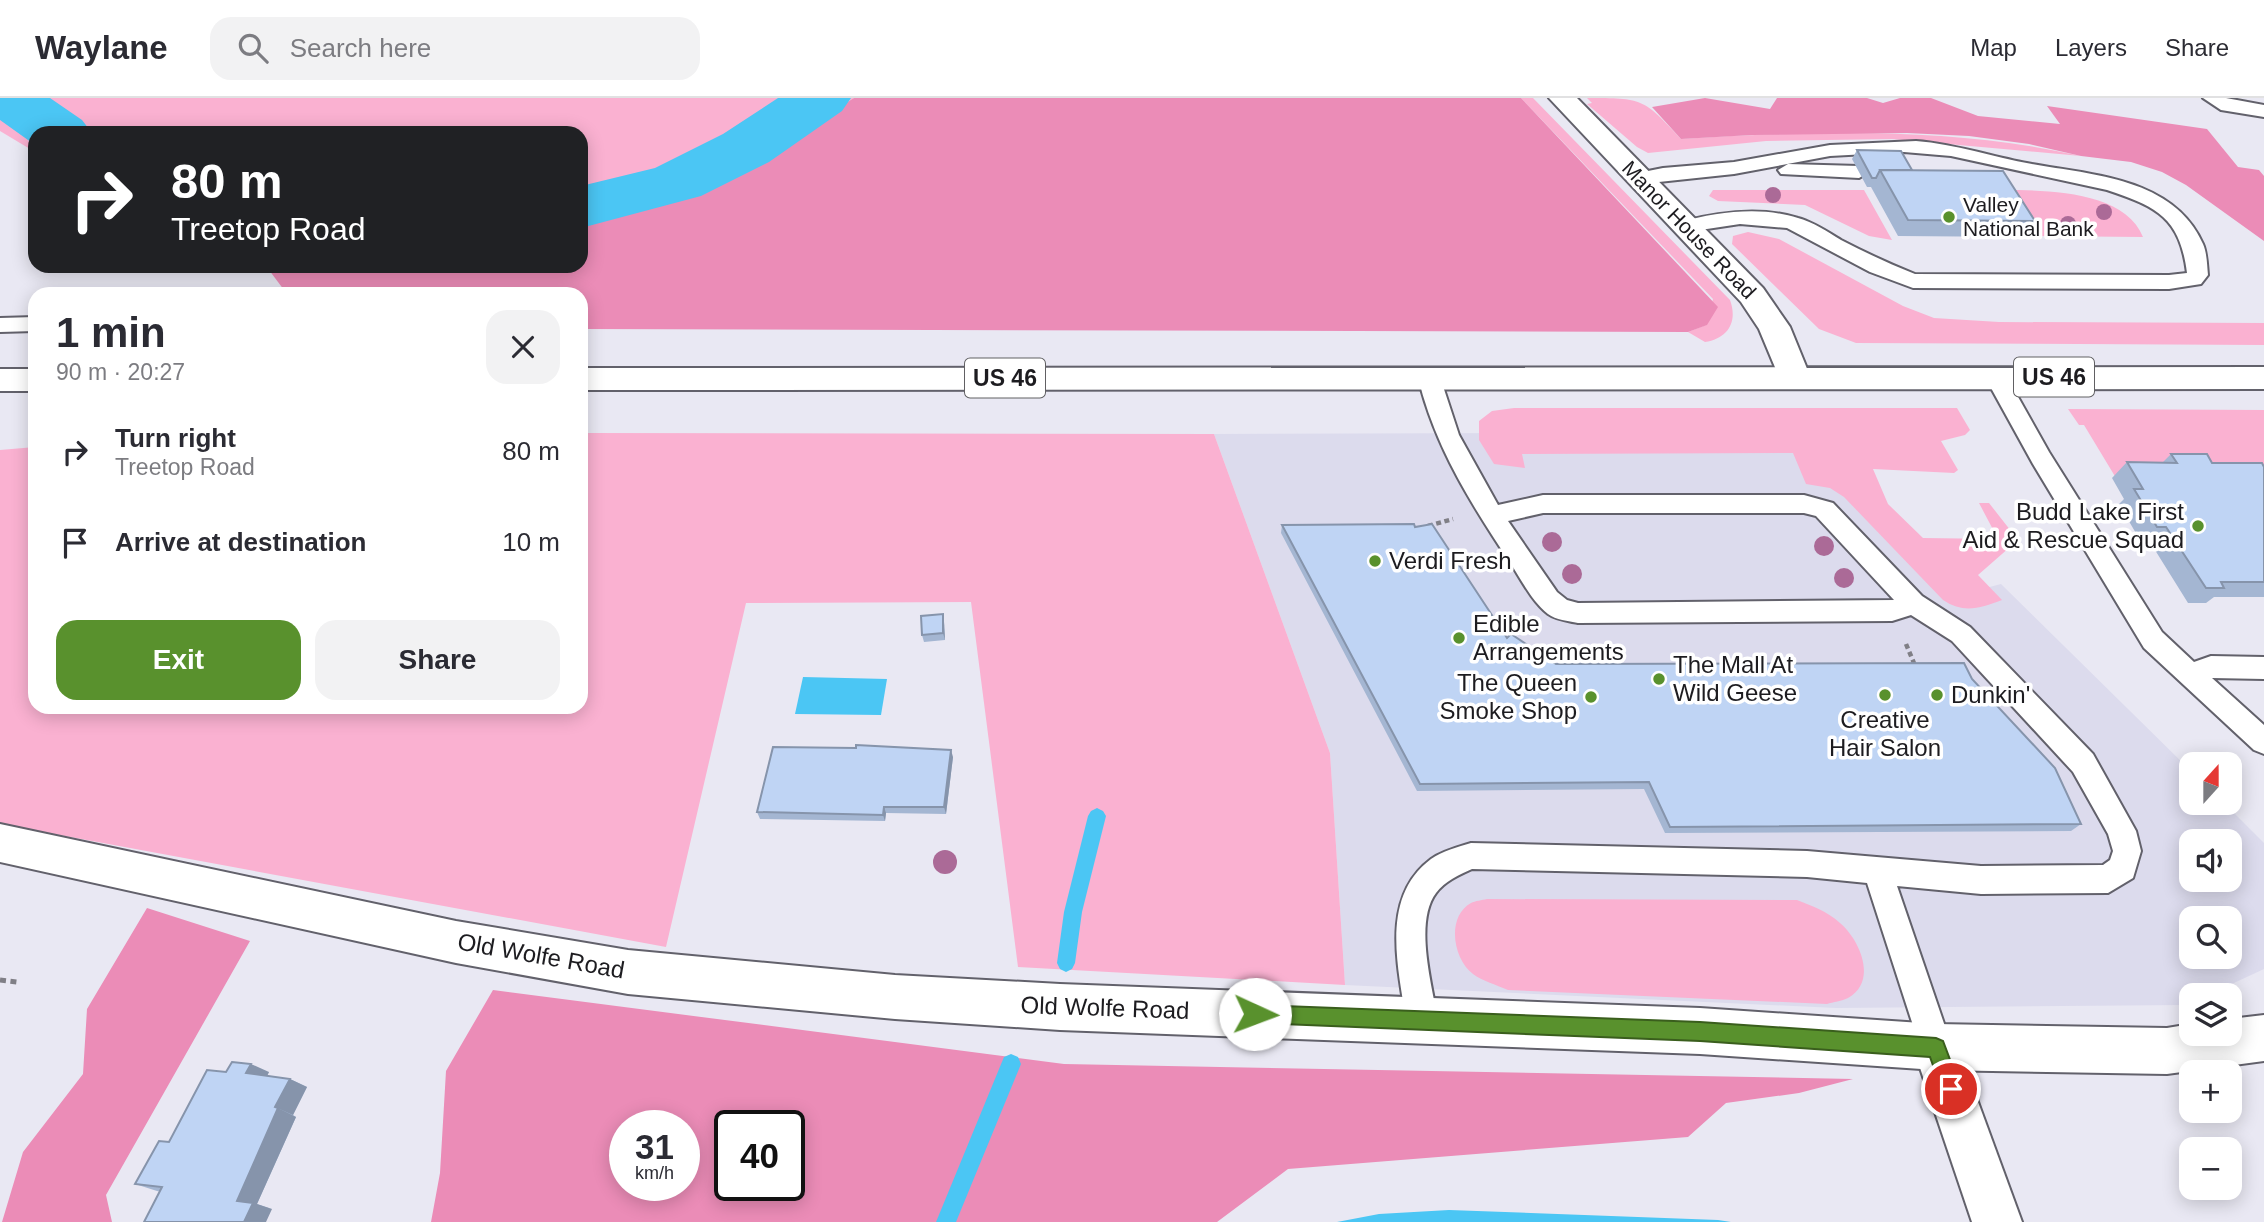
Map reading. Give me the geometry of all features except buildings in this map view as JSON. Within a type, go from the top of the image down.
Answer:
[{"type":"street","name":"Manor House Road","points":[[1562,98],[1687,226],[1764,310],[1794,376]]},
{"type":"street","name":"US 46","points":[[588,379],[1794,376],[2264,378]]},
{"type":"street","points":[[0,380],[28,380]]},
{"type":"street","name":"Old Wolfe Road","points":[[0,843],[456,942],[628,972],[936,999],[1714,1032],[1936,1047],[2167,1051],[2264,1038]]},
{"type":"street","points":[[1936,1047],[1997,1222]]},
{"type":"lane","points":[[2212,98],[2227,106],[2264,111]]},
{"type":"lane","points":[[1687,226],[1756,215],[1781,219],[1794,223],[1895,276],[1913,281],[2169,282],[2194,279],[2198,275],[2196,256],[2189,235],[2179,220],[2164,206],[2121,186],[1939,149],[1843,149],[1732,169]]},
{"type":"lane","points":[[1640,178],[1659,173],[1732,169],[1860,172]]},
{"type":"lane","points":[[1956,172],[2034,170]]},
{"type":"lane","points":[[0,325],[28,324]]},
{"type":"lane","points":[[1429,377],[1441,428],[1492,516],[1548,599],[1569,612],[1892,611],[1913,603]]},
{"type":"lane","points":[[1996,377],[2041,458],[2153,640],[2264,742]]},
{"type":"lane","points":[[1422,1020],[1410,919],[1417,896],[1427,879],[1442,866],[1471,856],[1807,864],[1981,880],[2108,879],[2123,868],[2127,859],[2122,831],[2083,764],[1961,634],[1913,603],[1824,509],[1809,504],[1543,505],[1492,516]]},
{"type":"lane","points":[[2191,674],[2211,667],[2264,668]]},
{"type":"lane","points":[[1877,870],[1936,1047]]},
{"type":"path","points":[[0,980],[17,982]]},
{"type":"shaded area","points":[[0,98],[854,98],[756,158],[629,206],[588,216],[588,126],[28,126],[28,148],[0,131]]},
{"type":"shaded area","points":[[854,98],[1521,98],[1718,307],[1707,325],[1688,332],[588,329],[588,287],[282,287],[271,273],[588,273],[588,216],[629,206],[756,158]]},
{"type":"shaded area","points":[[1521,98],[1533,98],[1730,300],[1732,322],[1725,333],[1705,342],[1688,332],[1706,325],[1713,299]]},
{"type":"shaded area","points":[[1587,98],[1641,103],[1658,115],[1681,139],[1832,133],[1932,135],[2031,146],[2081,156],[1892,139],[1766,141],[1648,153],[1637,147],[1587,104],[1592,103]]},
{"type":"shaded area","points":[[1705,98],[1770,109],[1777,98],[1867,98],[1883,103],[1900,98],[1931,98],[1978,116],[2060,124],[2047,106],[2207,129],[2238,167],[2259,170],[2264,176],[2264,241],[2186,185],[2162,172],[2131,162],[1969,136],[1907,133],[1752,135],[1681,139],[1652,107]]},
{"type":"shaded area","points":[[1713,190],[1864,190],[1892,240],[1869,236],[1805,205],[1718,201],[1709,196]]},
{"type":"shaded area","points":[[1994,190],[2055,192],[2099,201],[2118,209],[2133,221],[2143,237],[2022,236]]},
{"type":"shaded area","points":[[1748,232],[1779,239],[1903,306],[1934,318],[1999,322],[2264,323],[2264,345],[1856,343],[1819,329],[1732,244],[1733,236]]},
{"type":"shaded area","points":[[1514,408],[1957,408],[1970,430],[1965,435],[1941,441],[1958,470],[1954,473],[1873,469],[1888,504],[1923,538],[1998,539],[1979,503],[1989,503],[2018,540],[1978,575],[2002,600],[1965,608],[1943,600],[1844,497],[1830,488],[1806,484],[1793,453],[1522,454],[1525,468],[1494,464],[1479,440],[1479,421],[1492,411]]},
{"type":"shaded area","points":[[2068,409],[2264,410],[2264,509],[2116,478],[2084,425],[2079,425]]},
{"type":"shaded area","points":[[1800,432],[1959,595],[2001,584],[2179,759],[2179,816],[2237,816],[2264,843],[2264,969],[2234,983],[2179,983],[2179,1005],[1836,1008],[1345,985],[1330,753],[1214,434]]},
{"type":"shaded area","points":[[588,433],[1214,434],[1330,753],[1345,985],[1018,967],[971,602],[746,603],[666,947],[0,824],[0,450],[28,448],[28,714],[588,714]]},
{"type":"shaded area","points":[[1487,899],[1797,900],[1830,915],[1847,930],[1863,960],[1862,982],[1857,991],[1848,998],[1827,1004],[1508,990],[1473,974],[1466,967],[1457,949],[1455,928],[1463,909],[1471,903]]},
{"type":"shaded area","points":[[147,908],[250,941],[106,1195],[112,1222],[2,1222],[23,1152],[83,1074],[87,1009]]},
{"type":"shaded area","points":[[493,990],[1064,1064],[1853,1079],[1799,1093],[1726,1103],[1688,1137],[1288,1169],[1217,1222],[431,1222],[440,1173],[446,1071]]},
{"type":"water","points":[[803,677],[887,679],[881,715],[795,714]]},
{"type":"water","points":[[1449,1210],[1731,1222],[1337,1222],[1379,1214]]},
{"type":"waterway","points":[[9,98],[50,126]]},
{"type":"waterway","points":[[588,205],[678,182],[746,148],[820,98]]},
{"type":"waterway","points":[[1066,963],[1073,912],[1097,816]]},
{"type":"waterway","points":[[946,1222],[1011,1064]]},
{"type":"place","name":"Valley National Bank","points":[[1949,217]]},
{"type":"place","name":"Budd Lake First Aid & Rescue Squad","points":[[2198,526]]},
{"type":"place","name":"Verdi Fresh","points":[[1375,561]]},
{"type":"place","name":"Edible Arrangements","points":[[1459,638]]},
{"type":"place","name":"The Mall At Wild Geese","points":[[1659,679]]},
{"type":"place","name":"Creative Hair Salon","points":[[1885,695]]},
{"type":"place","name":"Dunkin'","points":[[1937,695]]},
{"type":"place","name":"The Queen Smoke Shop","points":[[1591,697]]},
{"type":"route","points":[[1255,1014],[1700,1031],[1936,1047],[1951,1089]]}]
